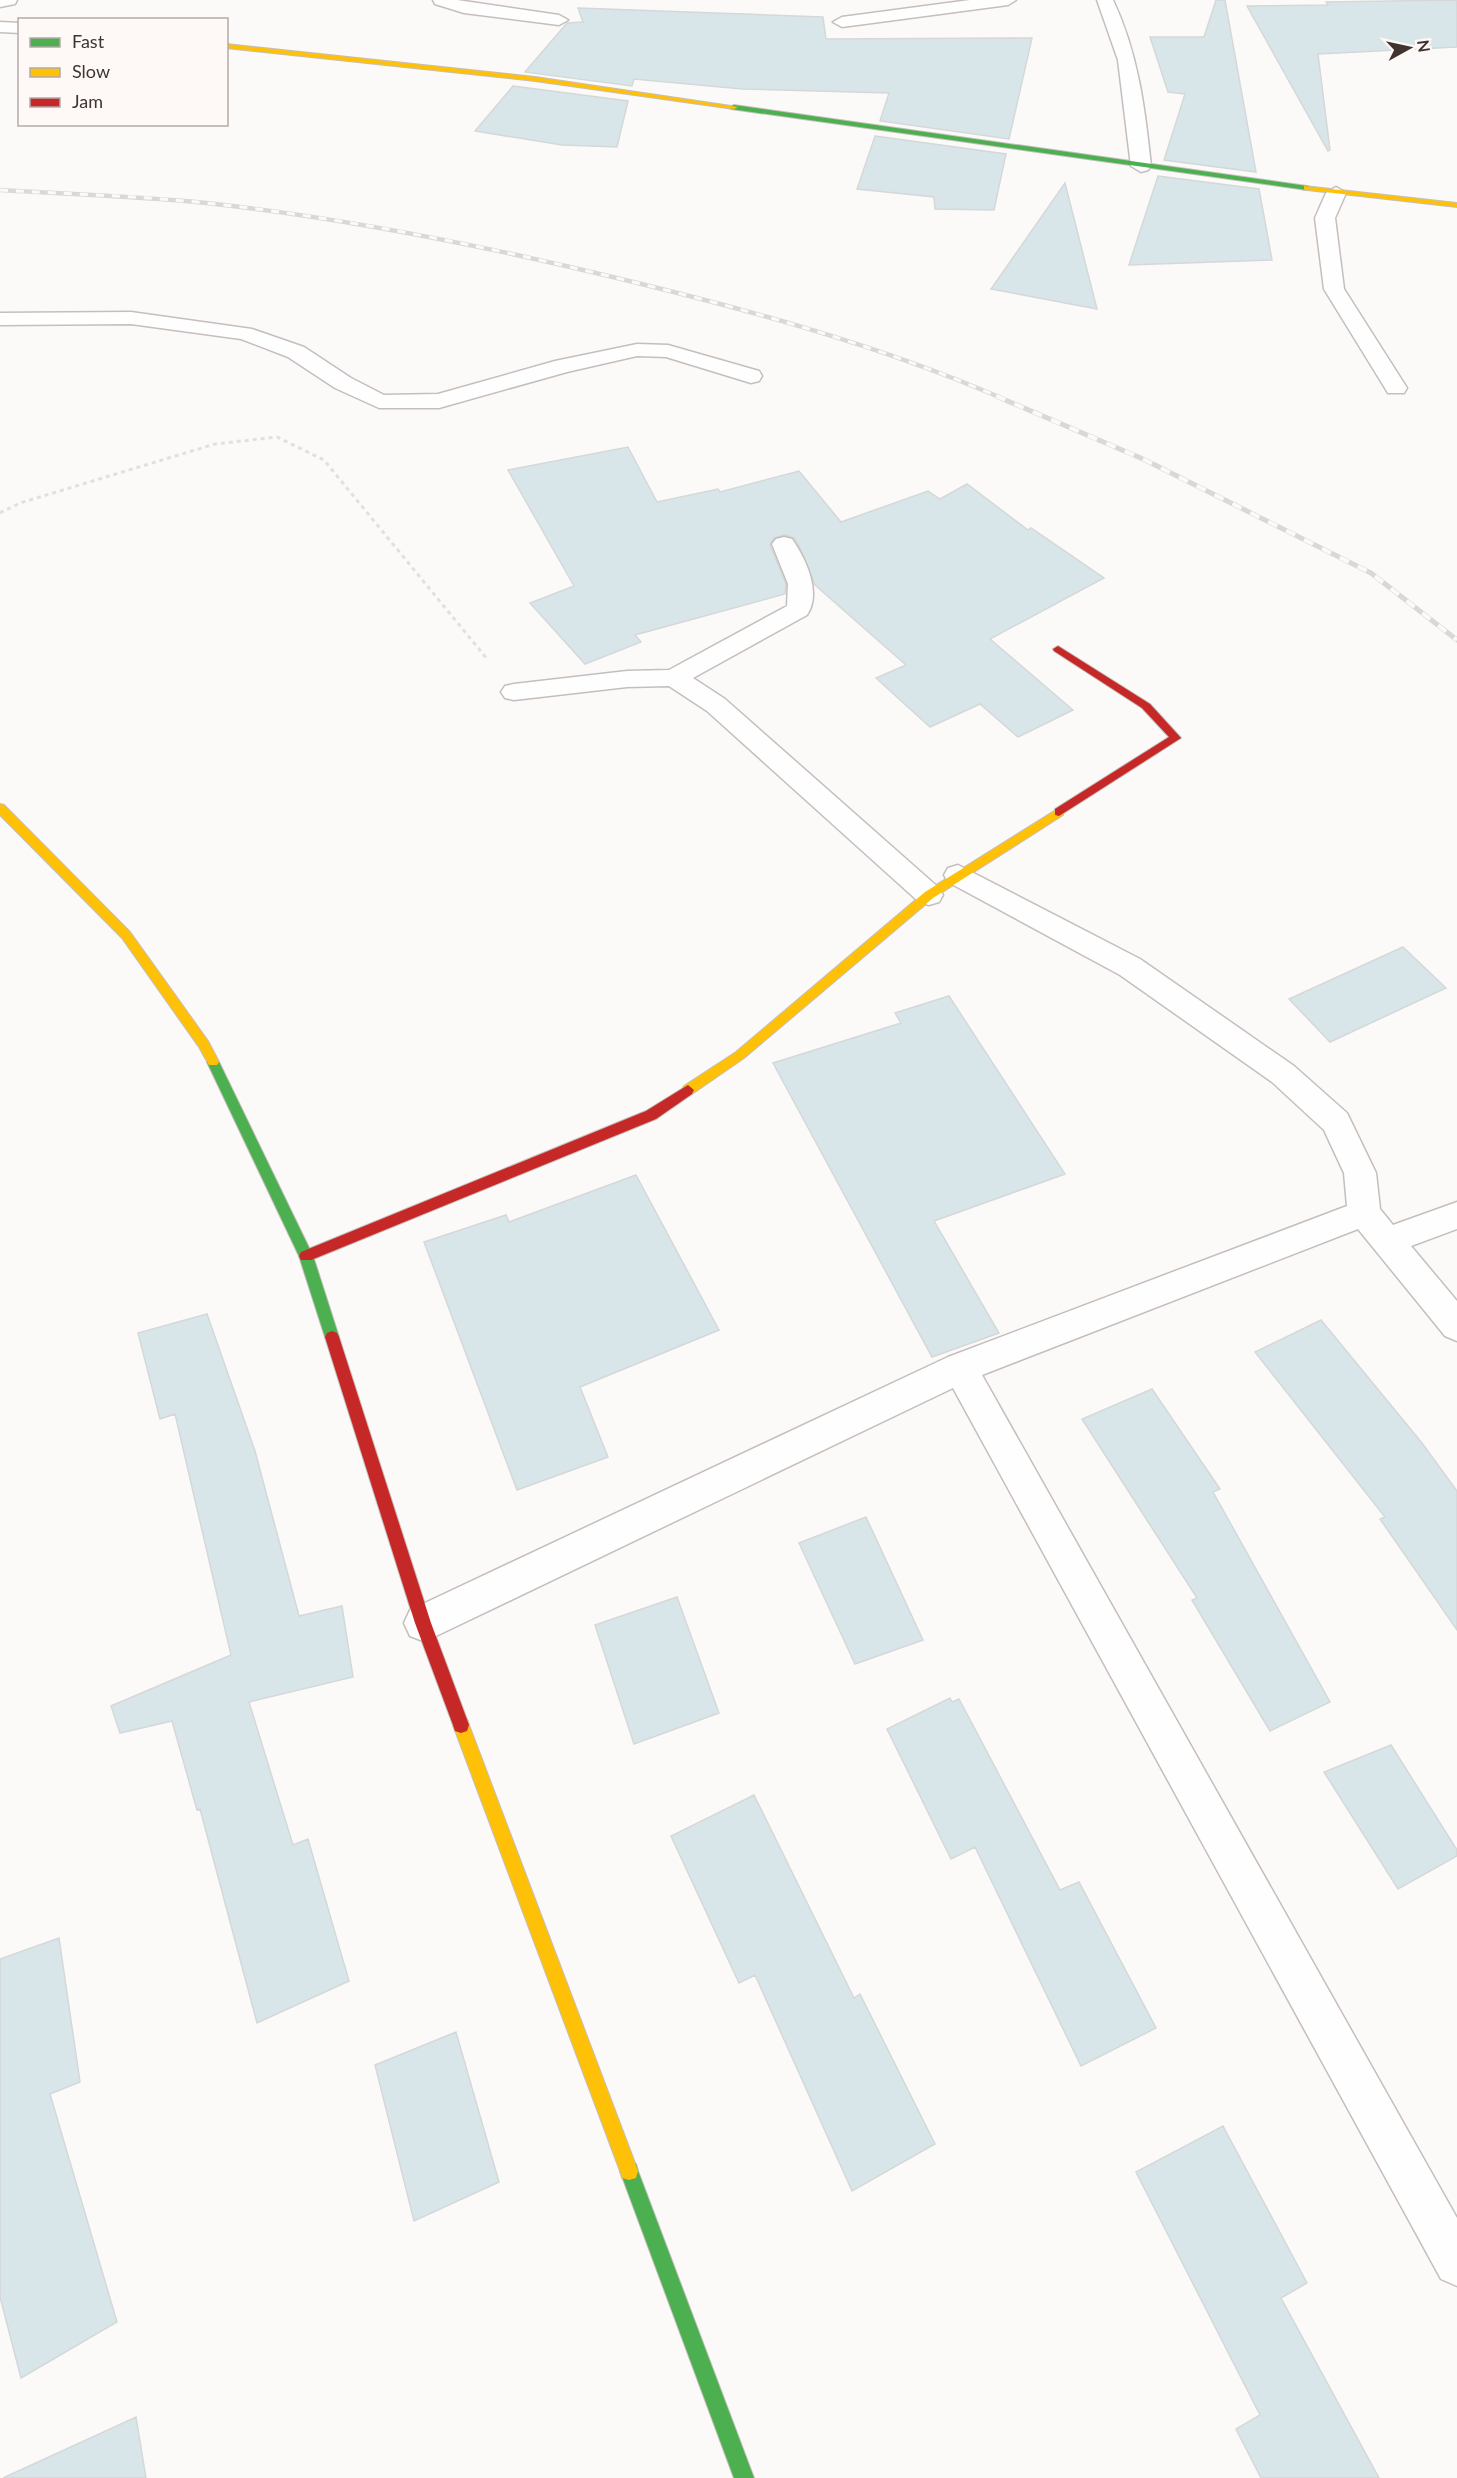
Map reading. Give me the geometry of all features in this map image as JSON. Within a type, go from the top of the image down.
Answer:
[{"type":"street","points":[[0,2],[9,0]]},
{"type":"street","points":[[441,0],[465,8],[559,20]]},
{"type":"street","points":[[842,22],[1008,0]]},
{"type":"street","points":[[1106,0],[1114,18],[1133,82],[1141,166]]},
{"type":"street","points":[[0,27],[18,28]]},
{"type":"street","points":[[228,46],[731,106],[1336,193],[1457,205]]},
{"type":"street","points":[[1336,193],[1324,218],[1334,289],[1396,388]]},
{"type":"street","points":[[0,319],[131,318],[245,333],[296,352],[344,383],[379,401],[407,404],[439,401],[563,366],[637,350],[668,351],[752,376]]},
{"type":"street","points":[[514,692],[627,679],[674,678],[798,610],[803,596],[784,544]]},
{"type":"street","points":[[306,1256],[651,1115],[740,1055],[929,895],[1176,738],[1146,706],[1058,649]]},
{"type":"street","points":[[674,678],[716,705],[929,895]]},
{"type":"street","points":[[0,808],[126,935],[204,1044],[306,1256],[423,1623],[744,2478]]},
{"type":"street","points":[[958,875],[1130,967],[1283,1074],[1336,1122],[1360,1173],[1364,1213],[1457,1326]]},
{"type":"street","points":[[423,1623],[960,1368],[1364,1213]]},
{"type":"street","points":[[1387,1241],[1457,1215]]},
{"type":"street","points":[[960,1368],[1457,2263]]},
{"type":"path","points":[[0,513],[20,503],[215,444],[277,437],[324,460],[514,692]]},
{"type":"building","points":[[1216,0],[1225,0],[1256,172],[1164,160],[1185,94],[1168,92],[1150,37],[1204,37]]},
{"type":"building","points":[[1457,0],[1457,47],[1318,54],[1330,150],[1328,151],[1247,6],[1328,5],[1326,2]]},
{"type":"building","points":[[578,8],[823,17],[826,39],[1032,38],[1009,139],[880,121],[889,93],[742,89],[634,79],[632,86],[525,72],[567,23],[583,22]]},
{"type":"building","points":[[513,86],[628,101],[617,147],[562,145],[475,131]]},
{"type":"building","points":[[875,136],[1006,154],[994,210],[935,209],[934,197],[857,189]]},
{"type":"building","points":[[1158,176],[1259,189],[1272,260],[1129,265]]},
{"type":"building","points":[[1065,183],[1097,309],[991,289]]},
{"type":"building","points":[[628,447],[657,502],[718,489],[720,492],[799,471],[841,522],[928,491],[940,499],[967,484],[1028,530],[1031,528],[1104,578],[990,639],[1073,710],[1018,737],[980,704],[930,727],[876,678],[906,665],[815,585],[799,546],[794,538],[785,535],[774,538],[770,545],[786,584],[785,594],[635,635],[641,642],[585,664],[530,603],[574,586],[508,470]]},
{"type":"building","points":[[1403,947],[1446,988],[1330,1042],[1289,999]]},
{"type":"building","points":[[949,996],[1065,1174],[934,1221],[999,1333],[932,1357],[773,1063],[901,1023],[895,1013]]},
{"type":"building","points":[[636,1175],[719,1330],[580,1387],[608,1457],[517,1490],[424,1242],[506,1215],[509,1222]]},
{"type":"building","points":[[207,1314],[255,1451],[299,1616],[342,1606],[353,1677],[249,1702],[293,1845],[308,1839],[349,1981],[257,2023],[200,1809],[197,1810],[172,1721],[120,1733],[111,1706],[231,1655],[175,1414],[160,1419],[138,1333]]},
{"type":"building","points":[[1321,1320],[1422,1443],[1457,1491],[1457,1630],[1380,1519],[1385,1517],[1255,1352]]},
{"type":"building","points":[[1152,1389],[1220,1489],[1213,1492],[1330,1702],[1270,1731],[1192,1600],[1197,1598],[1082,1419]]},
{"type":"building","points":[[866,1517],[923,1640],[855,1664],[799,1543]]},
{"type":"building","points":[[677,1597],[719,1713],[634,1744],[595,1625]]},
{"type":"building","points":[[950,1698],[952,1702],[959,1699],[1060,1890],[1079,1882],[1156,2028],[1081,2066],[975,1847],[951,1859],[887,1729]]},
{"type":"building","points":[[1391,1745],[1457,1850],[1457,1856],[1398,1889],[1324,1772]]},
{"type":"building","points":[[754,1795],[854,1998],[860,1994],[935,2144],[852,2191],[755,1975],[739,1983],[671,1836]]},
{"type":"building","points":[[59,1938],[80,2082],[50,2094],[117,2322],[21,2378],[0,2297],[0,1959]]},
{"type":"building","points":[[456,2032],[499,2182],[414,2221],[375,2065]]},
{"type":"building","points":[[1223,2126],[1307,2283],[1281,2298],[1379,2478],[1261,2478],[1236,2429],[1260,2415],[1136,2172]]},
{"type":"building","points":[[136,2417],[146,2478],[3,2478]]},
{"type":"railway","points":[[0,190],[129,197],[258,209],[467,244],[621,279],[765,316],[907,361],[999,397]]},
{"type":"railway","points":[[996,396],[1143,459],[1371,573],[1457,640]]},
{"type":"traffic: fast","points":[[734,107],[1307,188]]},
{"type":"traffic: fast","points":[[213,1062],[306,1256],[332,1337]]},
{"type":"traffic: fast","points":[[629,2171],[744,2478]]},
{"type":"traffic: slow","points":[[228,46],[535,79],[734,107]]},
{"type":"traffic: slow","points":[[1307,188],[1457,205]]},
{"type":"traffic: slow","points":[[0,808],[126,935],[204,1044],[213,1062]]},
{"type":"traffic: slow","points":[[688,1090],[740,1055],[929,895],[1059,812]]},
{"type":"traffic: slow","points":[[461,1725],[629,2171]]},
{"type":"traffic: jam","points":[[1058,649],[1146,706],[1176,738],[1059,812]]},
{"type":"traffic: jam","points":[[306,1256],[651,1115],[688,1090]]},
{"type":"traffic: jam","points":[[332,1337],[423,1623],[461,1725]]}]
